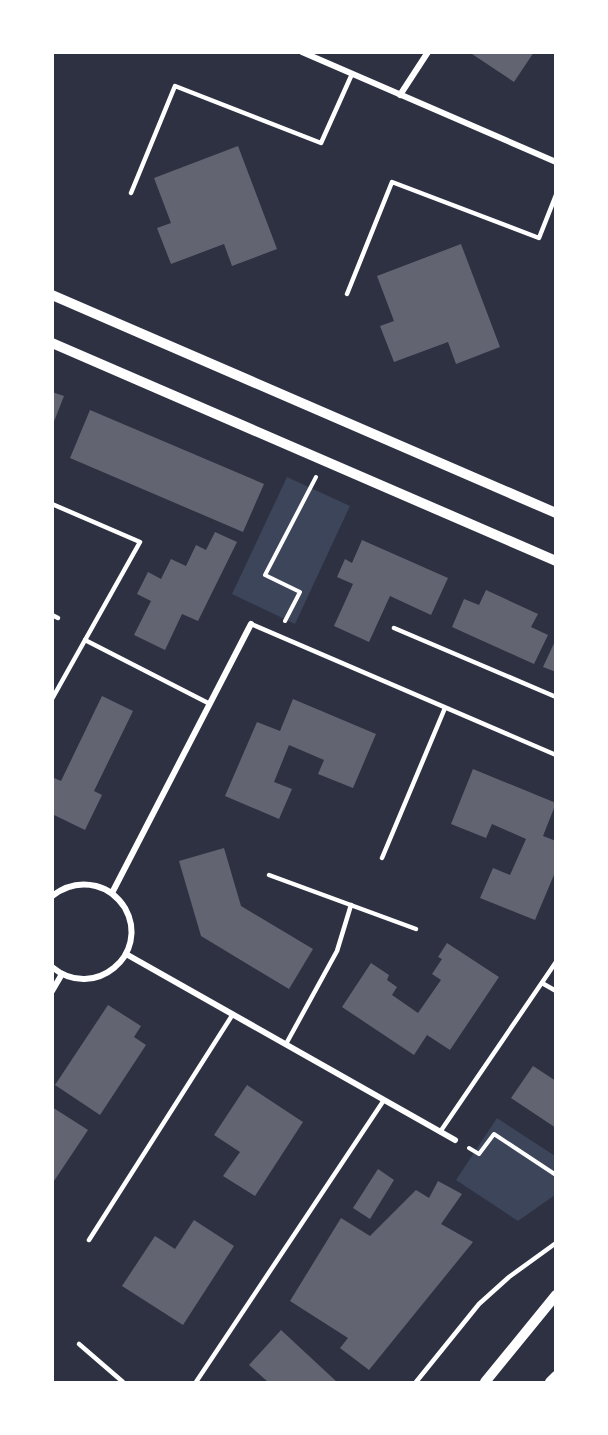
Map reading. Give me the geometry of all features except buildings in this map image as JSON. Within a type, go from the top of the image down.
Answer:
[{"type":"street","points":[[302,52],[555,162]]},
{"type":"street","points":[[400,95],[428,52]]},
{"type":"street","points":[[52,295],[555,513]]},
{"type":"street","points":[[52,343],[555,561]]},
{"type":"street","points":[[112,893],[251,624]]},
{"type":"street","points":[[52,896],[69,886],[84,884],[99,886],[112,893],[122,904],[131,924],[131,939],[126,954],[112,970],[99,977],[76,979],[52,968]]},
{"type":"street","points":[[126,954],[455,1140]]},
{"type":"street","points":[[52,991],[62,974]]},
{"type":"street","points":[[485,1383],[555,1295]]},
{"type":"street","points":[[550,1383],[555,1376]]},
{"type":"lane","points":[[131,193],[175,86],[321,143],[352,74]]},
{"type":"lane","points":[[347,294],[392,183],[539,238],[555,195]]},
{"type":"lane","points":[[52,504],[140,542],[52,699]]},
{"type":"lane","points":[[251,624],[555,753]]},
{"type":"lane","points":[[394,628],[555,697]]},
{"type":"lane","points":[[85,640],[210,704]]},
{"type":"lane","points":[[382,858],[445,708]]},
{"type":"lane","points":[[269,875],[416,929]]},
{"type":"lane","points":[[286,1044],[337,951],[351,905]]},
{"type":"lane","points":[[440,1132],[555,962]]},
{"type":"lane","points":[[542,982],[555,991]]},
{"type":"lane","points":[[89,1240],[233,1014]]},
{"type":"lane","points":[[196,1383],[384,1100]]},
{"type":"lane","points":[[416,1383],[479,1304],[509,1277],[555,1243]]},
{"type":"lane","points":[[79,1344],[123,1383]]},
{"type":"path","points":[[251,624],[281,630],[300,592],[265,575],[324,460]]},
{"type":"path","points":[[455,1140],[479,1154],[494,1134],[555,1175]]},
{"type":"shaded area","points":[[287,477],[350,506],[295,624],[232,594]]},
{"type":"shaded area","points":[[497,1118],[555,1156],[555,1195],[518,1221],[456,1180]]}]
